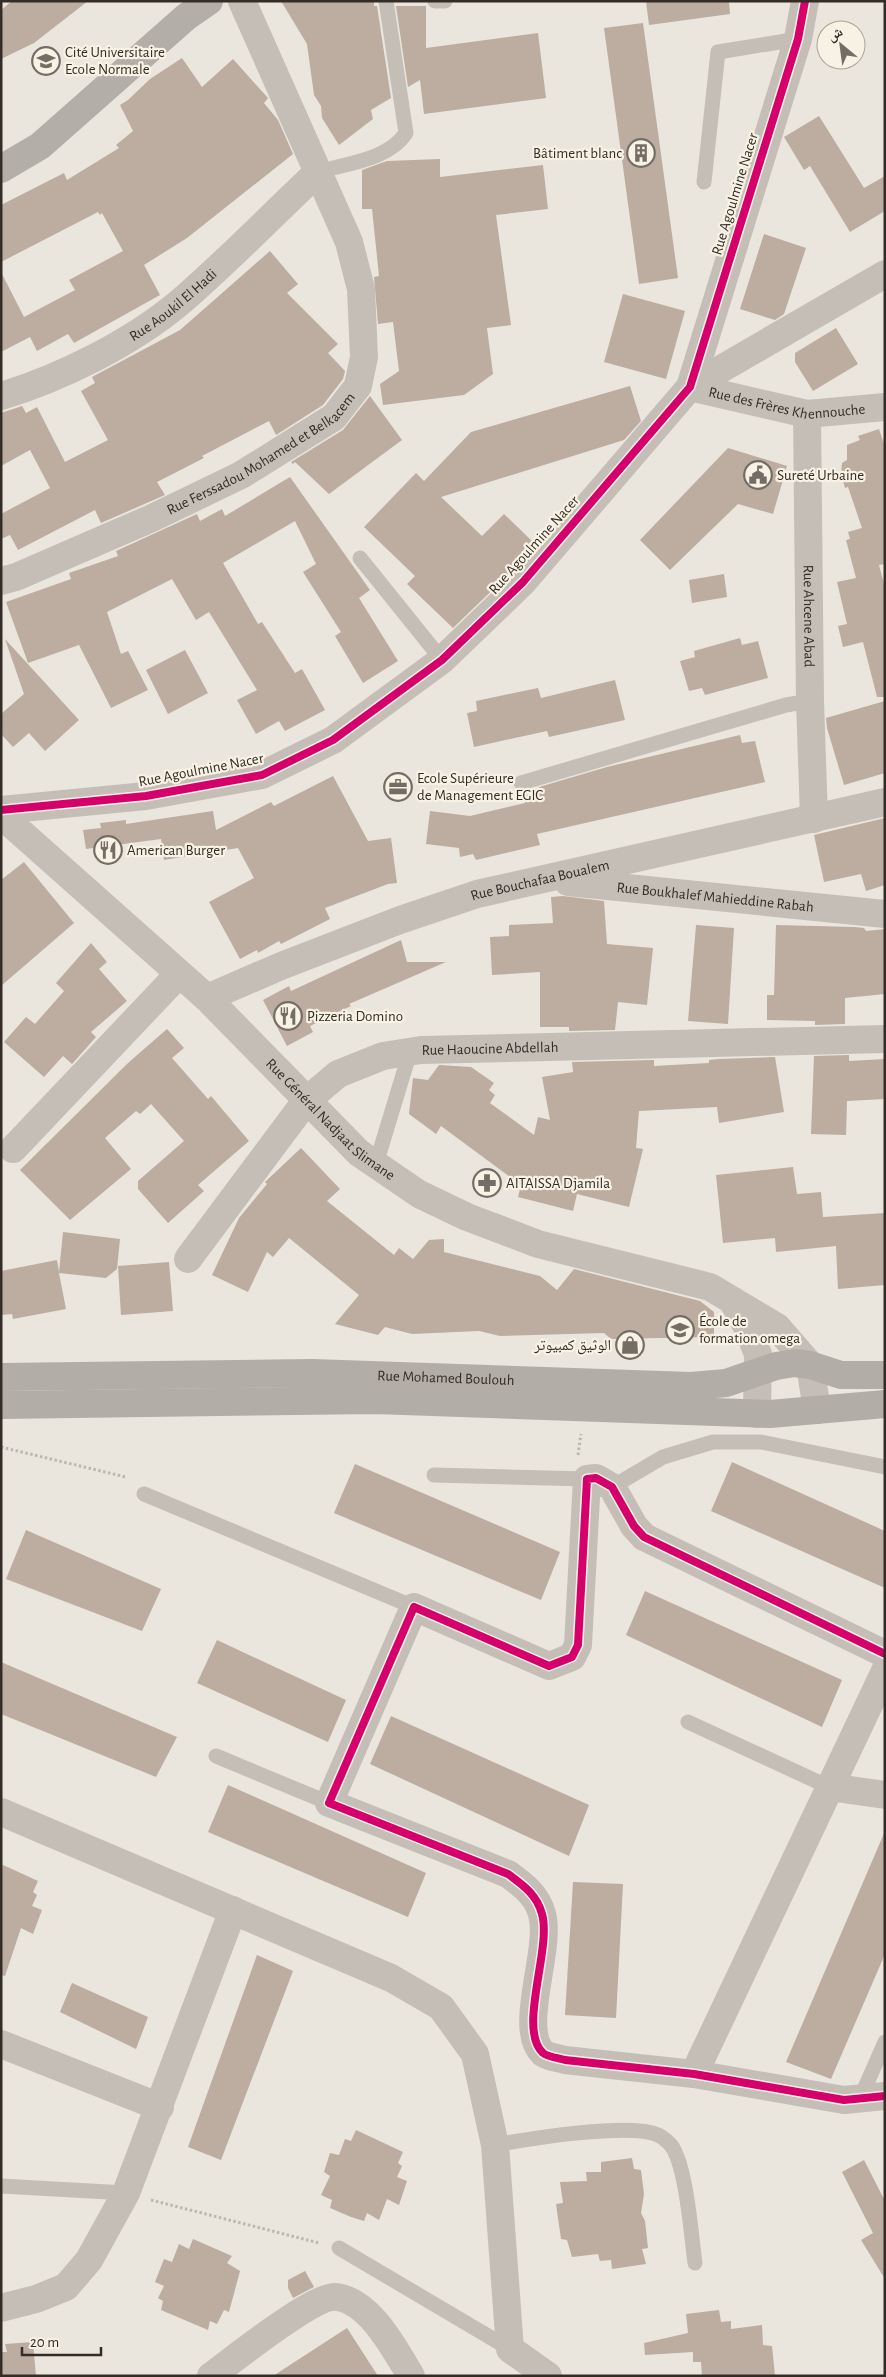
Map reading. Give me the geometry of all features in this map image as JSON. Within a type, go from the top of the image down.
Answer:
[{"type":"main road","points":[[1,169],[40,146],[186,17],[210,1]]},
{"type":"main road","name":"Rue Mohamed Boulouh","points":[[1,1377],[312,1373],[691,1386],[726,1383],[776,1366],[795,1363],[810,1365],[840,1375],[885,1375]]},
{"type":"main road","points":[[1,1405],[375,1400],[757,1414],[885,1404]]},
{"type":"street","name":"Rue Ferssadou Mohamed et Belkacem","points":[[1,581],[16,577],[150,519],[241,475],[334,417],[358,386],[364,357],[361,288],[349,242],[242,1]]},
{"type":"street","name":"Rue Agoulmine Nacer","points":[[1,810],[146,796],[262,775],[333,740],[442,660],[523,582],[690,387],[798,39],[805,1]]},
{"type":"street","name":"Rue Aoukil El Hadi","points":[[1,396],[30,388],[112,349],[178,303],[318,172]]},
{"type":"street","points":[[690,387],[885,274]]},
{"type":"street","name":"Rue des Frères Khennouche","points":[[690,387],[807,414],[885,407]]},
{"type":"street","name":"Rue Ahcene Abad","points":[[807,414],[810,701],[814,819]]},
{"type":"street","name":"Rue Bouchafaa Boualem","points":[[207,998],[281,966],[400,920],[478,894],[885,802]]},
{"type":"street","name":"Rue Général Nadjaat Slimane","points":[[1,815],[207,998],[306,1101],[360,1153],[420,1194],[467,1217],[538,1244],[710,1287],[777,1327],[810,1365]]},
{"type":"street","name":"Rue Boukhalef Mahieddine Rabah","points":[[544,880],[885,914]]},
{"type":"street","points":[[13,1149],[179,974]]},
{"type":"street","name":"Rue Haoucine Abdellah","points":[[188,1259],[306,1101],[338,1074],[383,1056],[421,1050],[885,1039]]},
{"type":"street","points":[[732,1300],[747,1327],[758,1354],[757,1414]]},
{"type":"street","points":[[810,1365],[817,1410]]},
{"type":"street","points":[[599,1483],[578,1646],[572,1657],[549,1666],[414,1606],[329,1803],[508,1874],[531,1891],[542,1914],[544,1939],[534,2010],[534,2042],[544,2054],[565,2060],[694,2074],[844,2100],[872,2098]]},
{"type":"street","points":[[599,1483],[644,1537],[885,1654]]},
{"type":"street","points":[[694,2074],[885,1671]]},
{"type":"street","points":[[829,1787],[885,1795]]},
{"type":"street","points":[[1,1812],[391,1978],[441,2007],[475,2054],[494,2145],[510,2349],[548,2376]]},
{"type":"street","points":[[1,2308],[36,2300],[66,2287],[89,2260],[126,2193],[233,1910]]},
{"type":"street","points":[[1,2044],[160,2107]]},
{"type":"street","points":[[212,2376],[295,2316],[319,2301],[336,2297],[355,2304],[374,2320],[411,2376]]},
{"type":"lane","points":[[318,172],[389,151],[399,144],[406,133],[386,1]]},
{"type":"lane","points":[[435,1],[445,1]]},
{"type":"lane","points":[[704,182],[718,52],[798,39]]},
{"type":"lane","points":[[360,558],[442,660]]},
{"type":"lane","points":[[521,783],[786,705],[810,701]]},
{"type":"lane","points":[[376,1164],[410,1052]]},
{"type":"lane","points":[[434,1475],[599,1483],[663,1457],[713,1442],[761,1442],[885,1467]]},
{"type":"lane","points":[[144,1494],[414,1606]]},
{"type":"lane","points":[[688,1722],[829,1787]]},
{"type":"lane","points":[[216,1756],[329,1803]]},
{"type":"lane","points":[[872,2098],[885,2042]]},
{"type":"lane","points":[[494,2145],[535,2138],[632,2129],[658,2135],[673,2148],[680,2166],[695,2263]]},
{"type":"lane","points":[[1,2186],[126,2193]]},
{"type":"lane","points":[[339,2248],[510,2349]]},
{"type":"path","points":[[1,1448],[126,1477]]},
{"type":"path","points":[[126,2193],[339,2248]]},
{"type":"building","points":[[12,1],[88,1],[34,43],[1,59],[1,10]]},
{"type":"building","points":[[281,1],[374,1],[374,6],[377,6],[391,98],[371,110],[373,119],[339,145],[322,118],[321,106],[314,95],[307,44]]},
{"type":"building","points":[[646,1],[729,1],[730,14],[649,25]]},
{"type":"building","points":[[396,6],[426,6],[426,48],[538,33],[546,98],[424,114],[420,80],[408,87]]},
{"type":"building","name":"Bâtiment blanc","points":[[643,23],[678,278],[639,284],[604,28]]},
{"type":"building","points":[[182,58],[202,87],[233,59],[268,98],[264,103],[278,120],[293,154],[187,238],[144,265],[160,295],[74,343],[68,334],[37,351],[30,337],[1,352],[1,272],[24,317],[75,290],[69,280],[123,251],[102,213],[100,215],[98,212],[1,262],[1,205],[64,173],[67,180],[119,148],[116,145],[133,131],[120,105],[150,79]]},
{"type":"building","points":[[819,116],[864,188],[885,176],[885,211],[850,232],[810,166],[804,170],[784,137]]},
{"type":"building","points":[[440,159],[440,177],[543,165],[548,209],[496,215],[511,325],[487,328],[493,374],[464,395],[383,405],[380,384],[399,371],[393,322],[378,324],[374,277],[379,276],[372,209],[362,209],[362,170],[387,161]]},
{"type":"building","points":[[764,234],[806,248],[784,314],[775,320],[740,309]]},
{"type":"building","points":[[270,251],[298,284],[287,293],[338,344],[328,353],[345,371],[343,379],[323,405],[276,435],[269,421],[202,456],[204,458],[157,482],[165,495],[101,523],[95,510],[18,550],[10,535],[1,539],[1,514],[50,488],[30,450],[1,466],[1,413],[22,406],[26,413],[37,407],[65,462],[108,440],[81,391],[95,383],[92,377],[180,330]]},
{"type":"building","points":[[623,294],[685,311],[666,379],[604,362]]},
{"type":"building","points":[[836,328],[858,364],[813,391],[795,362],[795,353]]},
{"type":"building","points":[[630,386],[641,421],[624,440],[441,497],[482,536],[504,514],[535,544],[512,571],[453,628],[407,584],[415,576],[364,527],[416,473],[424,481],[471,432]]},
{"type":"building","points":[[370,396],[402,440],[329,494],[295,462],[293,464],[291,462],[343,430]]},
{"type":"building","points":[[879,429],[885,447],[885,564],[879,565],[885,588],[885,697],[877,697],[863,642],[843,647],[838,626],[847,624],[837,582],[856,578],[846,540],[850,539],[848,532],[862,528],[848,487],[845,488],[841,474],[842,463],[847,460],[847,445],[860,440],[858,436]]},
{"type":"building","points":[[728,448],[787,466],[773,514],[738,504],[670,570],[640,540]]},
{"type":"building","points":[[290,477],[370,590],[359,598],[398,661],[363,683],[335,636],[341,632],[303,572],[316,564],[295,521],[223,563],[258,624],[262,622],[295,673],[302,669],[325,710],[285,731],[279,721],[256,734],[237,700],[257,690],[209,612],[196,620],[172,579],[107,612],[121,654],[128,651],[148,690],[111,708],[79,645],[28,663],[6,602],[71,579],[69,573],[118,556],[116,551],[197,514],[200,521],[222,509],[225,516]]},
{"type":"building","points":[[724,574],[727,597],[692,603],[689,580]]},
{"type":"building","points":[[740,638],[742,645],[758,641],[768,678],[705,695],[702,688],[689,691],[680,661],[695,657],[694,651]]},
{"type":"building","points":[[5,639],[79,720],[45,751],[29,733],[13,747],[1,734],[1,714],[24,694]]},
{"type":"building","points":[[185,650],[208,693],[168,714],[146,670]]},
{"type":"building","points":[[615,680],[625,720],[549,737],[547,731],[474,747],[467,713],[477,711],[476,701],[538,688],[541,698]]},
{"type":"building","points":[[885,701],[885,773],[844,785],[827,728],[826,718]]},
{"type":"building","points":[[740,735],[742,743],[755,741],[765,782],[537,834],[540,845],[476,860],[473,854],[460,857],[459,848],[426,844],[430,811],[470,816],[525,803],[525,795],[541,792],[539,787],[607,767]]},
{"type":"building","points":[[333,776],[368,841],[391,838],[397,883],[388,884],[325,908],[330,919],[281,944],[279,941],[258,953],[257,950],[240,959],[209,902],[254,878],[238,848],[164,860],[161,839],[86,849],[83,830],[101,828],[100,823],[126,820],[126,824],[213,811],[216,830],[271,802],[274,806]]},
{"type":"building","points":[[885,818],[885,885],[866,891],[861,874],[824,882],[814,835]]},
{"type":"building","points":[[24,862],[74,923],[1,986],[1,880]]},
{"type":"building","points":[[563,896],[604,901],[607,944],[653,948],[647,1005],[618,1002],[615,1030],[569,1031],[569,1027],[540,1027],[540,972],[492,975],[490,937],[509,936],[509,925],[553,923],[551,897]]},
{"type":"building","points":[[696,925],[734,928],[728,1024],[688,1021]]},
{"type":"building","points":[[776,925],[854,927],[864,928],[866,931],[885,929],[885,994],[845,998],[845,1024],[815,1025],[815,1021],[767,1020],[767,995],[774,995]]},
{"type":"building","points":[[401,940],[407,962],[446,962],[349,1004],[351,1006],[310,1026],[313,1032],[287,1046],[263,1000],[289,986],[291,991]]},
{"type":"building","points":[[91,943],[107,962],[99,969],[127,1001],[91,1032],[96,1037],[72,1064],[63,1056],[44,1077],[4,1042],[26,1017],[35,1024],[64,991],[56,983]]},
{"type":"building","points":[[167,1029],[184,1048],[172,1058],[208,1099],[211,1096],[249,1141],[198,1185],[204,1191],[168,1223],[138,1189],[138,1181],[184,1141],[151,1104],[140,1114],[136,1111],[105,1138],[131,1169],[70,1220],[20,1170],[128,1063]]},
{"type":"building","points":[[849,1055],[849,1061],[885,1059],[885,1099],[847,1101],[846,1135],[811,1134],[814,1056]]},
{"type":"building","points":[[775,1057],[784,1112],[719,1123],[717,1107],[639,1111],[636,1148],[643,1149],[629,1207],[577,1194],[573,1211],[518,1197],[521,1185],[441,1126],[436,1134],[409,1114],[413,1078],[428,1080],[439,1065],[471,1067],[494,1083],[489,1090],[495,1095],[490,1103],[534,1135],[538,1117],[550,1120],[542,1077],[573,1072],[572,1062],[654,1060],[654,1066],[709,1063],[709,1060],[719,1059]]},
{"type":"building","points":[[301,1148],[340,1189],[327,1201],[394,1255],[399,1248],[413,1259],[429,1240],[444,1239],[444,1252],[540,1276],[557,1290],[574,1269],[700,1301],[714,1312],[714,1337],[611,1339],[604,1333],[500,1336],[479,1331],[412,1334],[385,1327],[378,1335],[335,1324],[359,1295],[289,1238],[273,1257],[267,1252],[248,1292],[212,1275],[239,1218],[267,1184],[265,1182]]},
{"type":"building","points":[[793,1167],[797,1194],[821,1192],[823,1217],[885,1213],[885,1285],[838,1289],[836,1246],[776,1252],[775,1238],[723,1243],[716,1175]]},
{"type":"building","points":[[63,1232],[120,1239],[117,1269],[106,1278],[59,1273],[66,1309],[13,1319],[12,1314],[1,1315],[1,1271],[57,1260],[59,1272]]},
{"type":"building","points":[[169,1262],[173,1311],[121,1315],[118,1266]]},
{"type":"building","points":[[732,1462],[885,1531],[885,1588],[711,1511]]},
{"type":"building","points":[[355,1464],[560,1552],[541,1600],[334,1513]]},
{"type":"building","points":[[26,1530],[161,1589],[142,1631],[6,1579]]},
{"type":"building","points":[[645,1591],[842,1680],[822,1727],[626,1635]]},
{"type":"building","points":[[217,1640],[346,1700],[328,1742],[197,1683]]},
{"type":"building","points":[[1,1662],[177,1737],[156,1777],[1,1714]]},
{"type":"building","points":[[391,1716],[589,1805],[569,1856],[370,1764]]},
{"type":"building","points":[[228,1785],[426,1873],[408,1917],[208,1832]]},
{"type":"building","points":[[885,1831],[885,1954],[831,2079],[786,2062]]},
{"type":"building","points":[[1,1864],[38,1881],[33,1892],[37,1895],[32,1906],[42,1910],[33,1934],[21,1928],[5,1976],[1,1975]]},
{"type":"building","points":[[573,1882],[623,1884],[616,2018],[565,2015]]},
{"type":"building","points":[[257,1955],[293,1971],[221,2160],[188,2147]]},
{"type":"building","points":[[72,1983],[148,2017],[136,2049],[60,2012]]},
{"type":"building","points":[[356,2130],[403,2152],[398,2163],[402,2166],[397,2177],[407,2181],[399,2205],[387,2199],[379,2220],[367,2213],[364,2221],[330,2208],[332,2200],[321,2195],[330,2176],[324,2172],[330,2153],[339,2155],[345,2139],[351,2141]]},
{"type":"building","points":[[632,2158],[634,2169],[641,2170],[644,2194],[641,2213],[645,2221],[648,2248],[642,2249],[646,2264],[612,2269],[611,2260],[600,2261],[598,2254],[572,2257],[567,2240],[561,2239],[556,2204],[563,2203],[560,2182],[587,2181],[586,2172],[601,2172],[601,2162]]},
{"type":"building","points":[[864,2160],[885,2201],[885,2279],[861,2240],[873,2233],[842,2172]]},
{"type":"building","points":[[193,2239],[232,2256],[227,2263],[240,2271],[229,2312],[224,2310],[217,2324],[210,2321],[208,2330],[161,2310],[163,2301],[158,2298],[164,2286],[155,2282],[164,2259],[172,2262],[179,2244],[189,2249]]},
{"type":"building","points":[[305,2271],[314,2287],[293,2298],[288,2288],[288,2280]]},
{"type":"building","points":[[719,2310],[721,2322],[731,2321],[731,2329],[762,2325],[763,2345],[772,2346],[775,2376],[702,2376],[701,2362],[693,2362],[693,2352],[645,2355],[644,2343],[688,2333],[686,2314]]},
{"type":"building","points":[[347,2328],[378,2376],[273,2376]]},
{"type":"building","points":[[33,2342],[36,2376],[1,2376],[1,2352],[7,2352],[5,2344]]},
{"type":"cycle path","points":[[1,810],[146,796],[262,775],[333,740],[442,660],[523,582],[690,387],[798,39],[805,1]]},
{"type":"cycle path","points":[[885,1654],[644,1537],[634,1526],[612,1487],[596,1478],[587,1479],[578,1645],[572,1657],[549,1666],[414,1607],[329,1803],[508,1874],[524,1886],[533,1896],[540,1907],[544,1929],[533,2026],[536,2042],[543,2053],[565,2060],[694,2074],[844,2100],[885,2096]]},
{"type":"place","name":"Cité Universitaire Ecole Normale","points":[[46,61]]},
{"type":"place","name":"Bâtiment blanc","points":[[641,153]]},
{"type":"place","name":"Sureté Urbaine","points":[[758,475]]},
{"type":"place","name":"Ecole Supérieure de Management EGIC","points":[[398,787]]},
{"type":"place","name":"American Burger","points":[[108,850]]},
{"type":"place","name":"Pizzeria Domino","points":[[288,1016]]},
{"type":"place","name":"AITAISSA Djamila","points":[[487,1183]]},
{"type":"place","name":"École de formation omega","points":[[680,1330]]},
{"type":"place","name":"الوثيق كمبيوتر","points":[[630,1345]]}]
